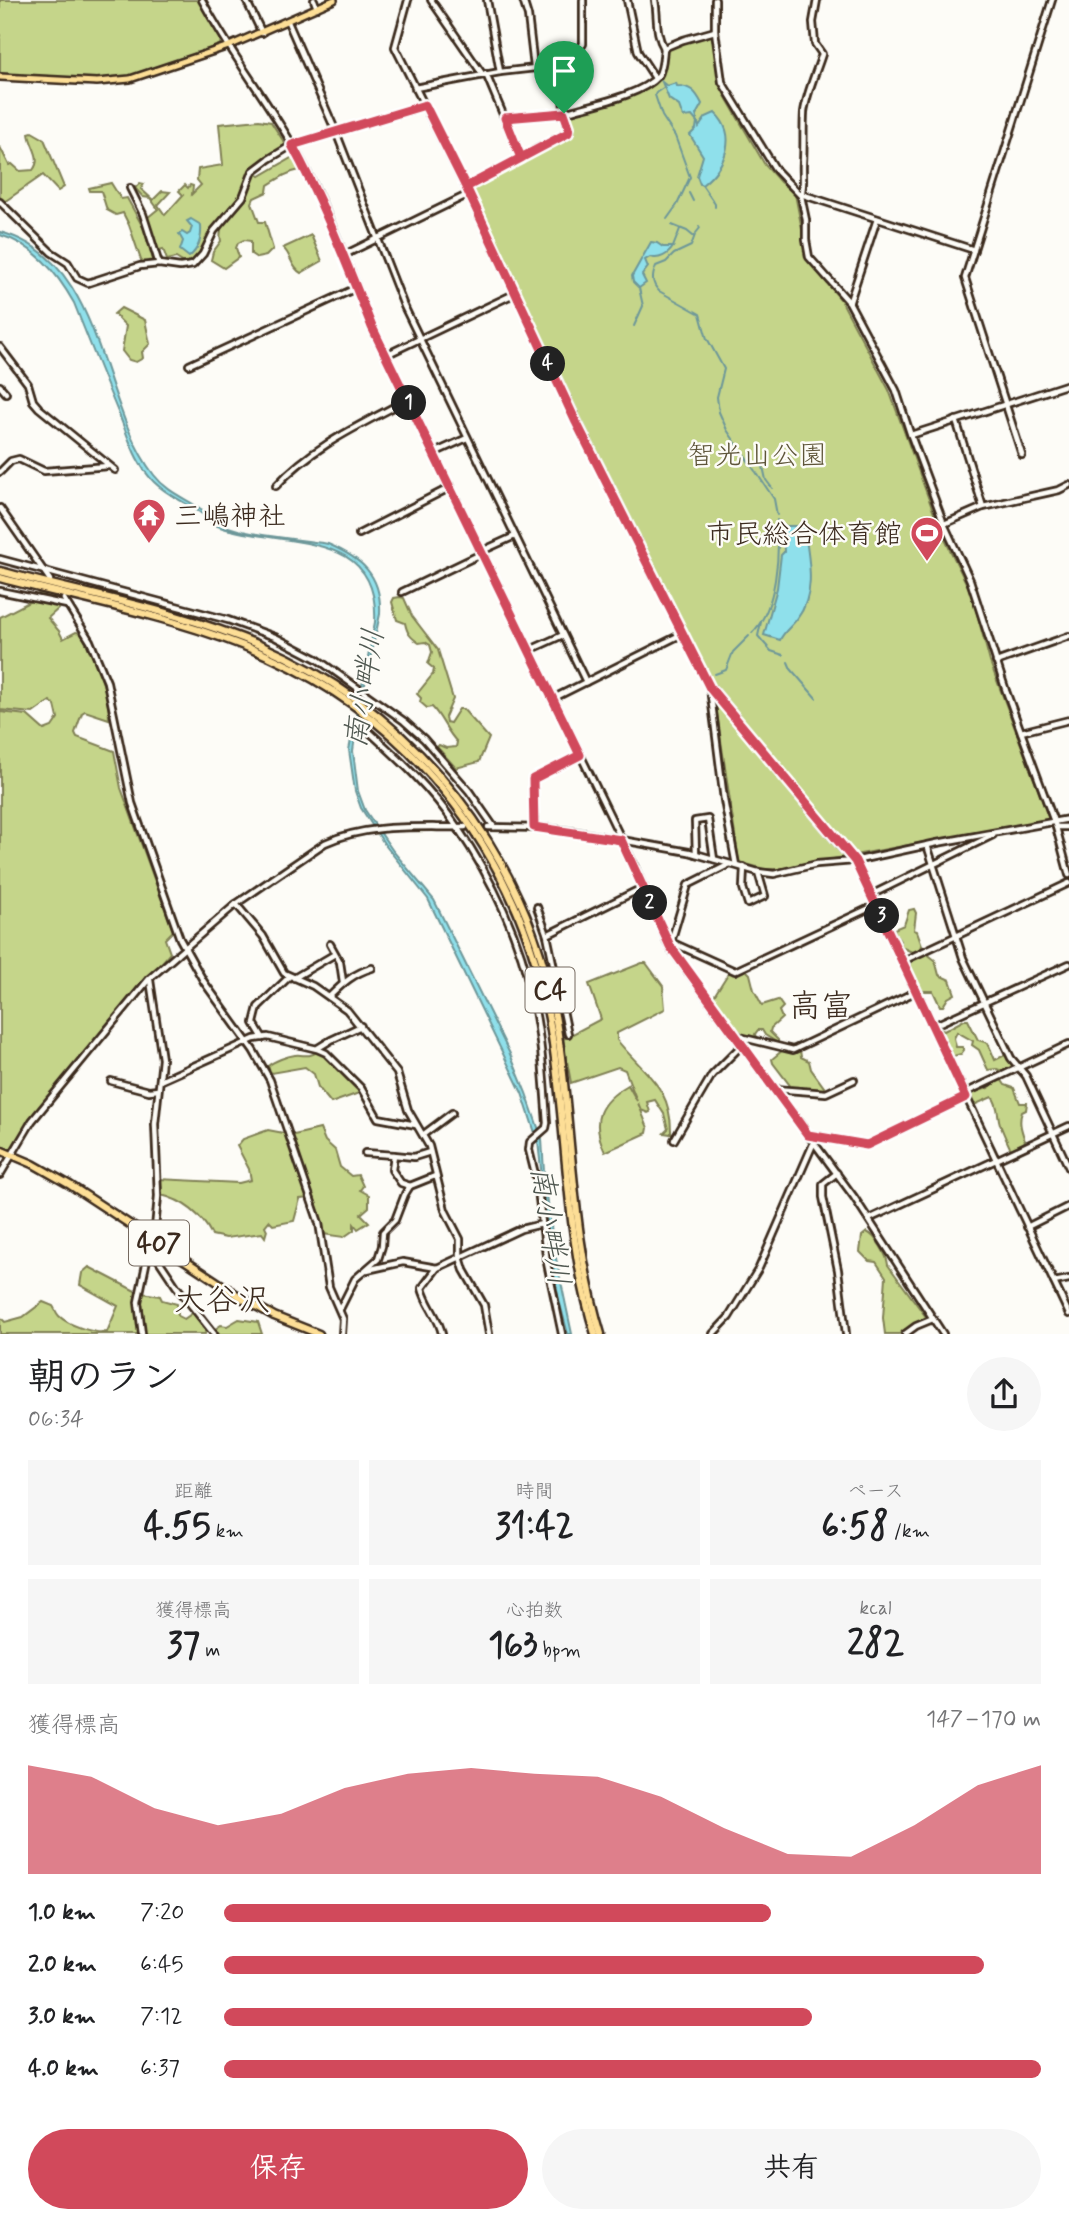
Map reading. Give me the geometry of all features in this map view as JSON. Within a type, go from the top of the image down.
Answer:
[{"type":"highway","name":"C4","points":[[0,571],[159,611],[226,632],[296,662],[396,730],[468,810],[497,855],[527,917],[545,971],[555,1018],[579,1233],[601,1334]]},
{"type":"highway","name":"C4","points":[[0,578],[163,620],[232,642],[296,669],[352,700]]},
{"type":"highway","name":"C4","points":[[363,708],[420,762],[463,813],[502,878],[524,928],[549,1019],[575,1247],[594,1334]]},
{"type":"highway","name":"407","points":[[0,1150],[48,1172],[252,1304],[319,1334]]},
{"type":"main road","points":[[0,77],[89,82],[139,77],[262,33],[334,0]]},
{"type":"street","points":[[202,0],[292,145],[314,186],[356,288],[407,400],[670,944],[869,1219],[943,1334]]},
{"type":"street","points":[[246,0],[262,33]]},
{"type":"street","points":[[314,0],[317,8]]},
{"type":"street","points":[[408,0],[395,47],[466,187],[566,401],[682,634],[710,688],[855,861],[1069,1314]]},
{"type":"street","points":[[431,0],[484,75],[521,158]]},
{"type":"street","points":[[487,0],[500,72]]},
{"type":"street","points":[[523,0],[534,67]]},
{"type":"street","points":[[415,88],[500,72],[562,65],[583,44],[583,0]]},
{"type":"street","points":[[627,0],[638,52],[656,77]]},
{"type":"street","points":[[505,118],[564,113],[635,90],[656,77],[661,69],[664,48],[657,36],[655,0]]},
{"type":"street","points":[[715,0],[720,74],[726,90],[776,170],[801,195],[974,250]]},
{"type":"street","points":[[817,0],[813,22],[815,44],[822,54],[806,103],[802,164],[804,182],[801,195],[809,257],[849,302],[896,390],[944,524],[970,580],[996,662],[1055,825],[1069,875]]},
{"type":"street","points":[[1022,456],[965,278],[1052,0]]},
{"type":"street","points":[[288,22],[380,238],[404,306],[586,682]]},
{"type":"street","points":[[664,48],[715,30]]},
{"type":"street","points":[[466,187],[568,133],[569,127],[564,113],[562,65]]},
{"type":"street","points":[[0,202],[51,252],[68,263],[81,281],[94,282],[137,267],[159,264],[187,267],[199,260],[214,231],[243,197],[253,171],[292,145],[425,105]]},
{"type":"street","points":[[130,188],[143,214],[159,264]]},
{"type":"street","points":[[344,255],[469,194]]},
{"type":"street","points":[[849,302],[877,219]]},
{"type":"street","points":[[189,365],[356,288]]},
{"type":"street","points":[[386,355],[516,293]]},
{"type":"street","points":[[0,348],[28,384],[33,401],[39,408],[115,470]]},
{"type":"street","points":[[0,361],[7,357]]},
{"type":"street","points":[[911,435],[1069,384]]},
{"type":"street","points":[[0,386],[6,393]]},
{"type":"street","points":[[276,486],[288,473],[338,437],[407,400]]},
{"type":"street","points":[[957,421],[983,507]]},
{"type":"street","points":[[434,453],[467,438]]},
{"type":"street","points":[[0,472],[11,461],[19,459],[44,471],[100,469],[109,466]]},
{"type":"street","points":[[944,524],[983,507],[1059,490],[1069,485]]},
{"type":"street","points":[[359,534],[451,487]]},
{"type":"street","points":[[0,508],[50,580]]},
{"type":"street","points":[[402,592],[515,536]]},
{"type":"street","points":[[0,559],[219,617],[259,631],[317,659],[367,694],[386,711],[404,721],[443,759],[469,791],[491,827],[534,827],[621,840],[696,854],[758,872],[780,873],[998,832],[1055,825],[1069,827]]},
{"type":"street","points":[[0,590],[68,605]]},
{"type":"street","points":[[64,599],[90,641],[107,682],[132,803],[185,947],[209,990],[248,1042],[270,1080],[319,1223],[329,1287],[344,1324],[342,1334]]},
{"type":"street","points":[[552,699],[682,634]]},
{"type":"street","points":[[530,650],[563,635]]},
{"type":"street","points":[[996,662],[1069,636]]},
{"type":"street","points":[[710,688],[733,864]]},
{"type":"street","points":[[1021,732],[1069,720]]},
{"type":"street","points":[[363,726],[372,730],[458,828],[492,887],[537,1001],[547,1123],[544,1130],[531,1140],[529,1150],[537,1182],[547,1264],[562,1334]]},
{"type":"street","points":[[534,827],[533,779],[580,755]]},
{"type":"street","points":[[696,854],[695,821],[708,819],[714,859]]},
{"type":"street","points":[[1055,825],[1069,819]]},
{"type":"street","points":[[0,1175],[32,1121],[149,979],[236,904],[325,843],[365,830],[465,827]]},
{"type":"street","points":[[871,895],[998,832]]},
{"type":"street","points":[[928,845],[963,958],[1018,1068],[1026,1076],[1069,1168]]},
{"type":"street","points":[[670,944],[688,885],[733,864]]},
{"type":"street","points":[[744,867],[743,888],[748,904],[765,897],[758,872]]},
{"type":"street","points":[[903,961],[1069,883]]},
{"type":"street","points":[[547,935],[644,887]]},
{"type":"street","points":[[236,904],[263,936],[279,967],[291,978],[307,983],[347,1010],[397,1073],[408,1110],[424,1134],[445,1210],[460,1239],[460,1257],[464,1270],[484,1305],[489,1334]]},
{"type":"street","points":[[670,944],[736,971],[876,905]]},
{"type":"street","points":[[537,907],[547,935],[558,997],[568,1034]]},
{"type":"street","points":[[330,944],[342,970],[343,983]]},
{"type":"street","points":[[263,1038],[254,1023],[258,1007],[291,978],[335,954]]},
{"type":"street","points":[[933,1026],[1069,964]]},
{"type":"street","points":[[329,997],[343,983],[372,968]]},
{"type":"street","points":[[142,1334],[138,1302],[153,1239],[158,1196],[155,1124],[162,1059],[149,979]]},
{"type":"street","points":[[735,1035],[793,1050],[917,991]]},
{"type":"street","points":[[317,1049],[361,1027]]},
{"type":"street","points":[[160,1081],[263,1038],[317,1049],[333,1058],[361,1088],[378,1118],[417,1125]]},
{"type":"street","points":[[808,1135],[867,1145],[1069,1044]]},
{"type":"street","points":[[674,1140],[712,1075],[742,1045]]},
{"type":"street","points":[[774,1089],[826,1093],[854,1080]]},
{"type":"street","points":[[111,1081],[149,1091],[158,1089]]},
{"type":"street","points":[[424,1134],[452,1112]]},
{"type":"street","points":[[869,1219],[1069,1126]]},
{"type":"street","points":[[713,1334],[734,1309],[759,1268],[814,1142]]},
{"type":"street","points":[[365,1153],[414,1157],[430,1152]]},
{"type":"street","points":[[394,1155],[392,1170],[401,1183],[410,1186]]},
{"type":"street","points":[[837,1174],[823,1184],[823,1197],[838,1270],[846,1334]]},
{"type":"street","points":[[340,1309],[355,1279],[378,1259],[383,1232],[395,1220],[410,1186],[435,1176]]},
{"type":"street","points":[[1027,1227],[1069,1206]]},
{"type":"street","points":[[442,1334],[422,1288],[437,1268],[521,1229],[542,1224]]},
{"type":"street","points":[[150,1247],[176,1286],[214,1334]]},
{"type":"street","points":[[367,1270],[403,1262],[437,1268]]},
{"type":"street","points":[[1054,1282],[1069,1279]]},
{"type":"street","points":[[905,1334],[933,1319]]},
{"type":"green space","points":[[0,0],[201,0],[217,28],[220,45],[159,68],[108,80],[7,75],[0,73]]},
{"type":"green space","name":"智光山公園","points":[[712,35],[724,94],[765,165],[795,194],[808,260],[841,300],[889,390],[939,527],[972,595],[990,662],[1049,819],[779,869],[764,869],[739,862],[715,700],[470,189],[570,137],[572,128],[567,117],[570,115],[617,100],[661,76],[665,52]]},
{"type":"green space","points":[[259,120],[271,122],[286,145],[252,168],[243,191],[212,230],[196,259],[184,263],[176,258],[167,260],[163,249],[156,251],[147,218],[158,209],[150,198],[143,197],[135,188],[140,183],[144,184],[141,189],[153,200],[162,191],[170,192],[158,205],[165,215],[183,195],[179,191],[185,185],[188,188],[193,186],[192,194],[201,185],[197,180],[198,169],[223,165],[219,124]]},
{"type":"green space","points":[[29,133],[44,139],[64,187],[58,191],[43,175],[4,202],[0,199],[0,147],[9,165],[12,164],[20,171],[33,170],[37,161]]},
{"type":"green space","points":[[293,157],[300,170],[268,185],[267,192],[254,198],[252,203],[259,222],[265,222],[273,249],[266,256],[257,258],[251,254],[251,241],[244,240],[238,243],[236,248],[239,257],[224,268],[211,260],[221,241],[223,224],[243,200],[255,173],[260,176]]},
{"type":"green space","points":[[111,183],[121,199],[127,198],[144,229],[153,260],[151,263],[142,263],[123,213],[116,215],[107,210],[101,191],[90,191],[89,188]]},
{"type":"green space","points":[[311,235],[322,261],[301,273],[283,248]]},
{"type":"green space","points":[[121,308],[145,320],[150,344],[142,352],[143,358],[136,362],[129,360],[122,351],[126,326],[114,314]]},
{"type":"green space","points":[[39,593],[58,598],[58,609],[48,618],[63,639],[76,632],[81,633],[96,663],[104,686],[109,719],[85,711],[75,733],[77,737],[114,751],[121,788],[173,931],[165,939],[170,953],[55,1089],[10,1150],[0,1148],[0,712],[27,715],[44,730],[52,727],[58,718],[55,705],[50,701],[33,713],[0,710],[0,617],[33,600]]},
{"type":"green space","points":[[394,598],[404,598],[412,616],[438,650],[453,699],[445,717],[446,722],[450,723],[459,709],[463,709],[489,738],[479,762],[456,768],[437,747],[456,747],[457,742],[432,707],[427,708],[420,702],[421,698],[417,694],[433,674],[434,669],[428,664],[432,652],[430,645],[416,641],[409,634],[405,623],[397,620],[392,602]]},
{"type":"green space","points":[[914,909],[914,930],[917,931],[922,945],[920,954],[926,953],[935,960],[939,975],[950,980],[955,994],[948,998],[943,1006],[940,1006],[933,991],[919,991],[908,967],[913,959],[912,952],[899,946],[900,941],[895,934],[894,929],[904,925],[909,910]]},
{"type":"green space","points":[[646,963],[663,986],[665,1009],[617,1033],[617,1040],[662,1092],[670,1118],[671,1134],[664,1133],[668,1129],[664,1114],[655,1100],[647,1102],[648,1113],[641,1110],[638,1103],[648,1128],[647,1133],[605,1152],[598,1130],[598,1121],[604,1105],[628,1085],[637,1101],[625,1070],[618,1067],[571,1083],[563,1039],[601,1019],[589,984]]},
{"type":"green space","points":[[744,968],[750,974],[762,1005],[778,1000],[783,1007],[779,1011],[782,1018],[770,1032],[778,1043],[762,1030],[755,1034],[756,1038],[743,1034],[732,1025],[714,1002],[714,996],[729,972]]},
{"type":"green space","points":[[968,1020],[978,1040],[988,1043],[995,1060],[1007,1054],[1013,1068],[1005,1072],[988,1070],[979,1050],[972,1045],[973,1041],[957,1032],[954,1038],[956,1047],[962,1047],[964,1050],[961,1054],[950,1057],[938,1028],[944,1031]]},
{"type":"green space","points":[[783,1050],[800,1050],[801,1057],[809,1061],[811,1069],[826,1090],[792,1088],[772,1059]]},
{"type":"green space","points":[[317,1052],[331,1060],[358,1088],[359,1093],[331,1103],[318,1087],[314,1074],[305,1067],[271,1073],[268,1066],[288,1056]]},
{"type":"green space","points":[[1001,1079],[1005,1085],[1014,1088],[1020,1103],[1027,1103],[1020,1120],[1025,1141],[1023,1145],[1011,1150],[992,1097],[974,1105],[969,1094],[988,1088]]},
{"type":"green space","points":[[320,1129],[325,1141],[335,1150],[340,1167],[351,1176],[358,1175],[363,1186],[360,1190],[369,1195],[369,1207],[361,1214],[369,1222],[358,1229],[354,1224],[354,1230],[344,1237],[323,1234],[321,1218],[310,1198],[300,1199],[294,1221],[273,1225],[269,1221],[265,1226],[265,1237],[262,1233],[226,1238],[212,1235],[191,1209],[161,1195],[159,1179],[239,1183],[251,1180],[249,1169],[237,1146],[243,1139],[268,1130],[294,1135]]},
{"type":"green space","points":[[867,1232],[877,1242],[888,1265],[926,1317],[899,1334],[885,1334],[883,1318],[886,1277],[876,1262],[869,1261],[860,1252],[862,1236]]},
{"type":"green space","points":[[89,1267],[137,1292],[160,1296],[162,1300],[177,1304],[178,1316],[184,1319],[194,1312],[207,1326],[205,1334],[0,1334],[0,1317],[5,1322],[23,1317],[43,1302],[53,1306],[59,1316],[75,1326],[95,1332],[107,1332],[118,1306],[80,1285],[82,1273]]},
{"type":"green space","points":[[239,1319],[258,1322],[262,1334],[218,1334],[215,1329]]},
{"type":"water","points":[[662,82],[667,86],[676,83],[677,86],[686,87],[695,93],[702,104],[696,115],[699,127],[706,117],[715,113],[726,131],[723,160],[702,185],[697,176],[703,156],[690,135],[696,129],[697,122],[692,116],[683,117],[679,106],[669,99]]},
{"type":"water","points":[[191,219],[201,225],[201,234],[197,247],[189,257],[180,250],[183,241],[179,234],[190,233],[192,227],[187,221]]},
{"type":"water","name":"南小畔川","points":[[0,232],[34,247],[60,271],[80,302],[136,445],[159,481],[223,525],[260,535],[328,544],[350,555],[373,578],[380,600],[380,614],[353,751],[358,791],[365,810],[393,851],[434,900],[510,1054],[526,1093],[542,1139],[554,1249],[572,1334],[568,1334],[557,1293],[538,1142],[522,1093],[428,899],[385,845],[361,808],[355,791],[349,750],[375,622],[372,592],[361,570],[344,556],[322,547],[244,533],[217,526],[154,482],[134,451],[74,303],[44,262],[24,246],[0,235]]},
{"type":"water","points":[[651,242],[663,247],[673,247],[663,256],[645,260],[648,267],[642,275],[646,283],[639,288],[633,282],[632,276]]},
{"type":"water","points":[[783,526],[804,526],[810,574],[808,597],[803,608],[780,640],[764,635],[777,588],[781,555],[784,552]]},
{"type":"waterway","points":[[630,0],[641,53]]},
{"type":"waterway","points":[[657,92],[663,88]]},
{"type":"waterway","points":[[656,93],[662,116],[675,136],[690,177],[667,219]]},
{"type":"waterway","points":[[702,185],[715,207]]},
{"type":"waterway","points":[[689,193],[693,201]]},
{"type":"waterway","points":[[672,225],[693,236]]},
{"type":"waterway","points":[[696,233],[699,226]]},
{"type":"waterway","points":[[673,247],[680,229]]},
{"type":"waterway","points":[[695,235],[691,246],[656,266],[653,279],[659,291],[700,314],[707,339]]},
{"type":"waterway","points":[[634,326],[643,306],[639,288]]},
{"type":"waterway","points":[[708,340],[724,369],[717,397],[719,412],[727,430],[755,471]]},
{"type":"waterway","points":[[761,457],[766,480],[772,488]]},
{"type":"waterway","points":[[756,472],[774,499],[777,515]]},
{"type":"waterway","points":[[752,633],[767,610],[772,595],[777,564],[777,520]]},
{"type":"waterway","points":[[761,622],[758,636],[771,651],[783,655]]},
{"type":"waterway","points":[[715,674],[726,670],[733,652],[749,636]]},
{"type":"waterway","points":[[788,662],[816,698]]},
{"type":"tunnel","points":[[374,727],[384,713]]},
{"type":"place","name":"三嶋神社","points":[[149,545]]},
{"type":"place","name":"市民総合体育館","points":[[927,563]]},
{"type":"district","name":"高富","points":[[821,1005]]},
{"type":"district","name":"大谷沢","points":[[222,1299]]},
{"type":"route","points":[[564,113],[505,118],[521,158],[466,187],[555,379],[710,688],[855,861],[966,1097],[867,1145],[808,1135],[670,946],[621,840],[534,827],[531,782],[580,755],[372,327],[314,186],[292,145],[425,105],[466,187],[568,133],[569,127],[564,113]]}]
